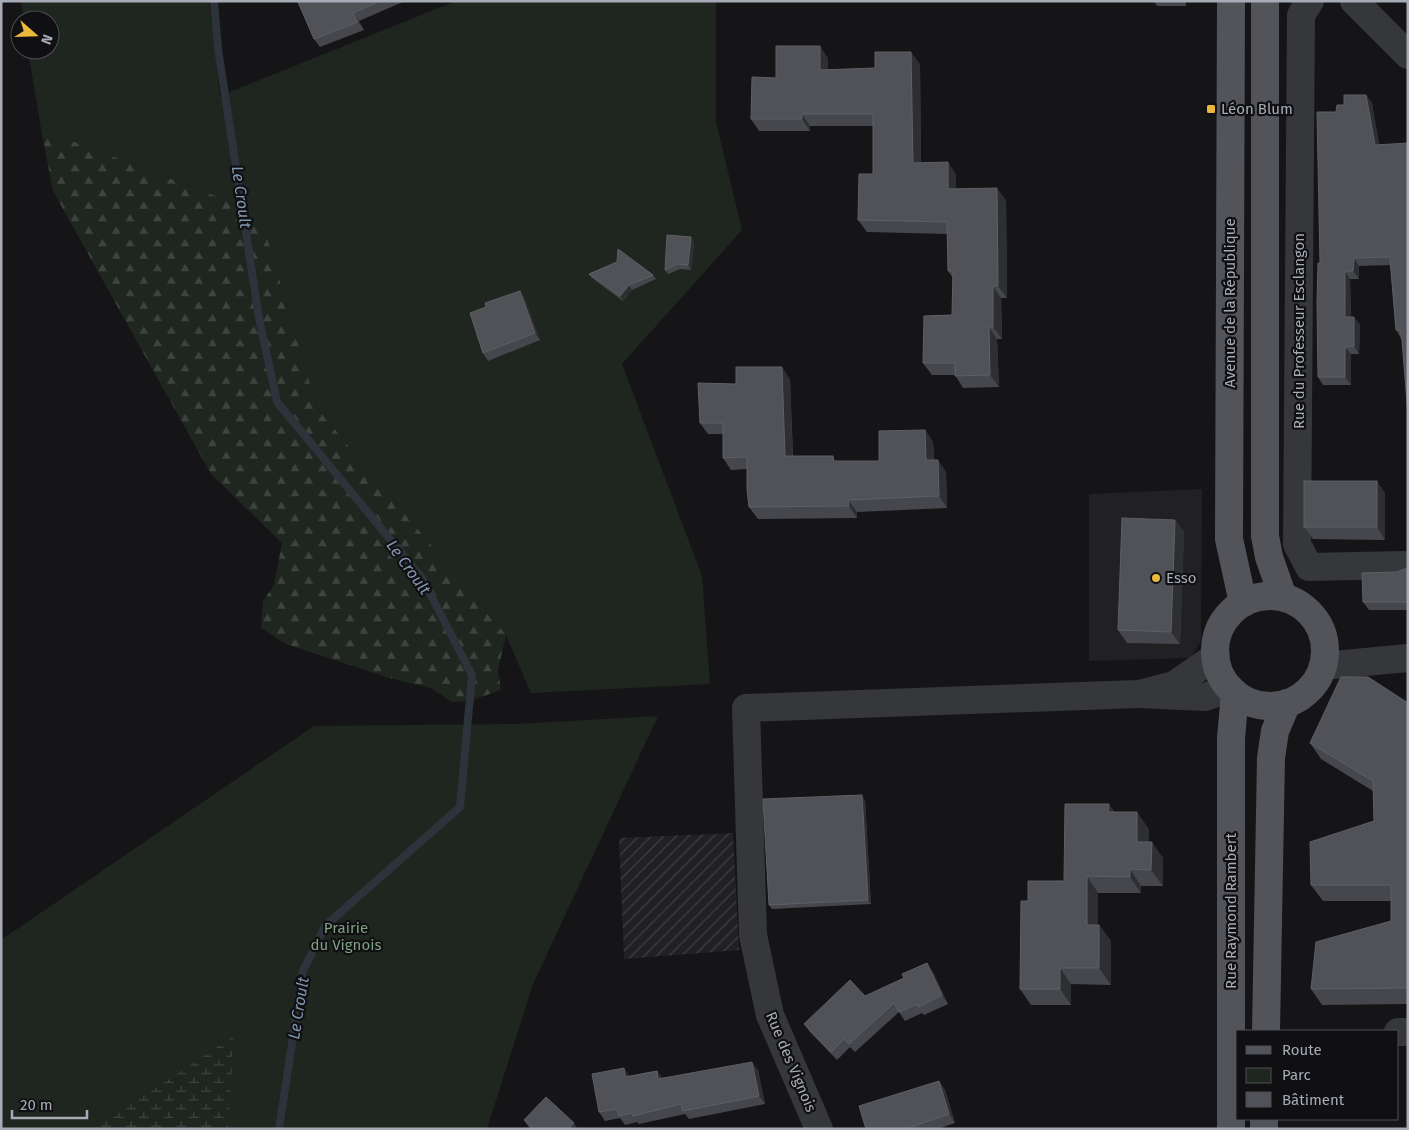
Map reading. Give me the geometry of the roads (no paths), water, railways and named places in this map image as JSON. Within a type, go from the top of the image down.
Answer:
[{"type":"main road","name":"Avenue de la République","points":[[1231,1],[1229,539],[1244,603]]},
{"type":"main road","points":[[1265,1],[1265,536],[1269,557],[1283,597]]},
{"type":"main road","points":[[1263,597],[1283,597],[1299,604],[1313,615],[1322,631],[1326,648],[1323,666],[1315,683],[1303,695],[1287,703],[1268,706],[1251,702],[1233,691],[1220,673],[1216,656],[1217,640],[1222,625],[1231,612],[1244,603],[1263,597]]},
{"type":"main road","name":"Rue Raymond Rambert","points":[[1231,1129],[1231,738],[1233,691]]},
{"type":"main road","points":[[1266,1030],[1271,758],[1275,730],[1287,703]]},
{"type":"street","name":"Rue du Professeur Esclangon","points":[[1310,1],[1301,15],[1298,544],[1309,568],[1404,565]]},
{"type":"street","points":[[1354,1],[1408,55]]},
{"type":"street","points":[[1138,694],[1174,684],[1216,656]]},
{"type":"street","points":[[1323,666],[1408,658]]},
{"type":"street","points":[[1138,694],[1205,697],[1233,691]]},
{"type":"street","name":"Rue des Vignois","points":[[819,1129],[770,1015],[753,935],[746,708],[1138,694]]},
{"type":"waterway","name":"Le Croult","points":[[214,1],[218,49],[259,318],[277,402],[422,578],[472,675],[460,807],[325,926],[303,971],[279,1129]]},
{"type":"place","name":"Léon Blum","points":[[1211,109]]},
{"type":"place","name":"Esso","points":[[1156,578]]},
{"type":"park label","name":"Prairie du Vignois","points":[[346,936]]}]
